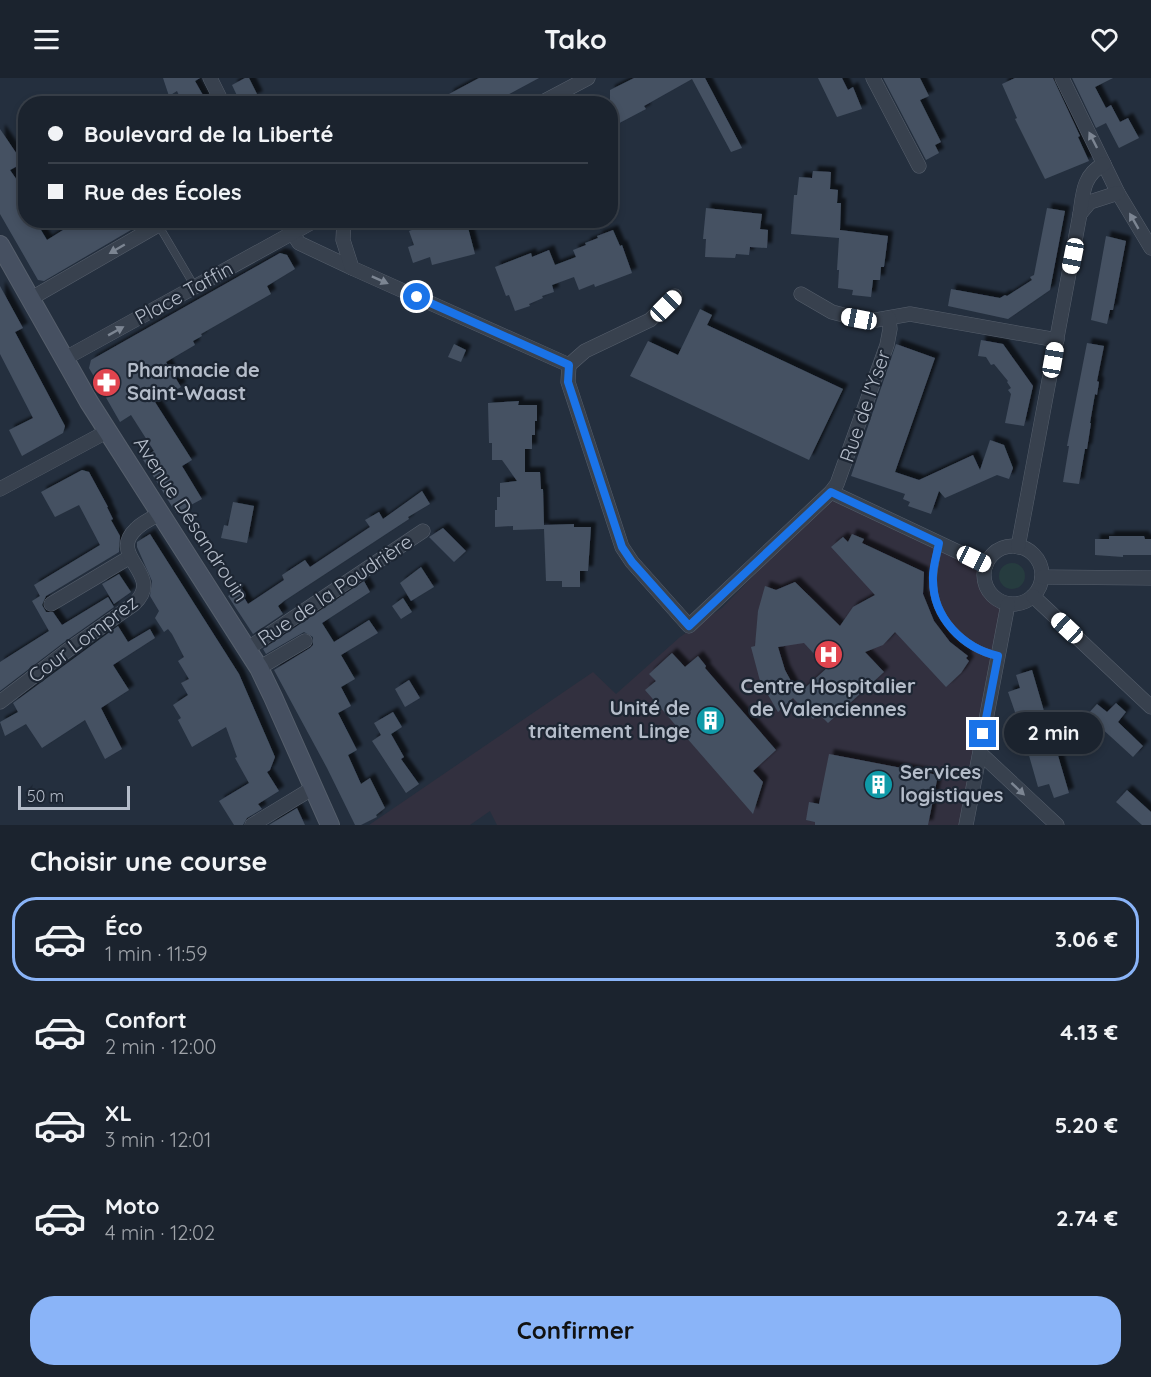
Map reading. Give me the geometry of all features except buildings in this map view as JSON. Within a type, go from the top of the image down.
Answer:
[{"type":"main road","name":"Avenue Désandrouin","points":[[0,245],[64,359],[259,669],[330,825]]},
{"type":"street","points":[[210,78],[219,96]]},
{"type":"street","points":[[554,96],[588,78]]},
{"type":"street","points":[[873,78],[919,166]]},
{"type":"street","points":[[1062,78],[1118,193],[1151,248]]},
{"type":"street","points":[[1018,547],[1086,181],[1091,172],[1104,164]]},
{"type":"street","points":[[1080,214],[1094,200],[1118,193]]},
{"type":"street","points":[[30,298],[154,228]]},
{"type":"street","points":[[288,228],[299,243],[569,365],[585,351],[650,320],[675,296]]},
{"type":"street","name":"Place Taffin","points":[[64,359],[302,228]]},
{"type":"street","points":[[344,228],[343,240],[352,268]]},
{"type":"street","points":[[801,294],[839,315],[868,320],[910,314],[1057,340]]},
{"type":"street","name":"Rue de l'Yser","points":[[569,365],[568,382],[622,547],[632,562],[689,626],[831,492],[841,477],[887,345],[890,329],[889,318]]},
{"type":"street","points":[[0,489],[108,431]]},
{"type":"street","points":[[831,492],[986,565]]},
{"type":"street","points":[[51,604],[130,557],[126,548],[132,534],[140,526],[160,514]]},
{"type":"street","name":"Rue de la Poudrière","points":[[247,649],[423,531]]},
{"type":"street","points":[[1018,547],[1029,551],[1037,559],[1041,566],[1042,577],[1040,586],[1033,596],[1022,603],[1008,604],[997,599],[988,590],[985,578],[986,565],[999,550],[1018,547]]},
{"type":"street","name":"Cour Lomprez","points":[[0,702],[139,600],[144,590],[144,581],[130,557]]},
{"type":"street","points":[[1042,577],[1151,578]]},
{"type":"street","points":[[1033,596],[1151,707]]},
{"type":"street","points":[[966,825],[1008,604]]},
{"type":"street","points":[[259,669],[305,641]]},
{"type":"street","points":[[980,753],[1057,825]]},
{"type":"street","points":[[252,825],[313,788]]},
{"type":"lane","points":[[166,228],[195,287]]},
{"type":"lane","points":[[939,543],[933,580],[939,609],[953,632],[977,649],[998,656]]},
{"type":"shaded area","name":"Centre Hospitalier de Valenciennes","points":[[830,497],[985,567],[989,589],[1006,606],[965,825],[497,825],[490,811],[470,825],[369,825],[593,672],[616,694],[680,637],[722,608]]},
{"type":"green space","points":[[1012,563],[1022,566],[1025,576],[1022,586],[1012,589],[1002,586],[999,576],[1002,566]]},
{"type":"place","name":"Pharmacie de Saint-Waast","points":[[106,382]]},
{"type":"place","name":"Centre Hospitalier de Valenciennes","points":[[828,655]]},
{"type":"place","name":"Unité de traitement Linge","points":[[711,720]]},
{"type":"place","name":"Services logistiques","points":[[879,784]]},
{"type":"route","points":[[417,297],[569,365],[568,382],[622,547],[632,562],[689,626],[831,492],[939,543],[933,580],[939,609],[953,632],[977,649],[998,656],[983,734]]}]
